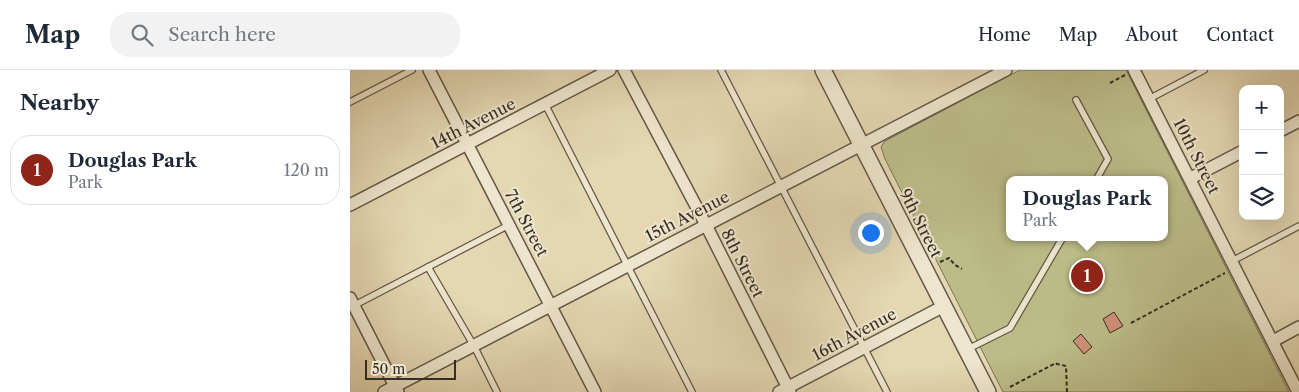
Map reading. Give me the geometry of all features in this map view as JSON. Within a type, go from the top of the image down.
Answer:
[{"type":"street","name":"7th Street","points":[[430,70],[595,392]]},
{"type":"street","name":"14th Avenue","points":[[350,205],[610,70]]},
{"type":"street","name":"8th Street","points":[[624,70],[706,225],[785,391]]},
{"type":"street","name":"9th Street","points":[[823,70],[988,392]]},
{"type":"street","name":"15th Avenue","points":[[384,392],[397,389],[474,346],[1006,70]]},
{"type":"street","name":"10th Street","points":[[1130,72],[1149,99],[1191,178],[1298,392]]},
{"type":"street","points":[[1282,130],[1299,121]]},
{"type":"street","points":[[1191,178],[1239,153]]},
{"type":"street","points":[[351,304],[397,389]]},
{"type":"street","name":"16th Avenue","points":[[785,391],[864,347],[944,306]]},
{"type":"street","points":[[1272,341],[1299,327]]},
{"type":"lane","points":[[350,102],[412,70]]},
{"type":"lane","points":[[721,70],[887,392]]},
{"type":"lane","points":[[1149,99],[1204,70]]},
{"type":"lane","points":[[1076,100],[1108,160],[1098,176]]},
{"type":"lane","points":[[545,104],[692,392]]},
{"type":"lane","points":[[351,304],[509,225]]},
{"type":"lane","points":[[1232,261],[1299,226]]},
{"type":"lane","points":[[966,350],[1010,328],[1061,241]]},
{"type":"lane","points":[[428,267],[474,346],[497,392]]},
{"type":"path","points":[[1110,83],[1130,72]]},
{"type":"path","points":[[940,262],[949,258],[962,269]]},
{"type":"path","points":[[1131,324],[1226,273]]},
{"type":"path","points":[[1010,387],[1056,363],[1066,366],[1067,392]]},
{"type":"green space","points":[[1020,70],[1126,70],[1289,392],[1003,392],[885,159],[881,147],[884,142]]},
{"type":"building","points":[[1114,312],[1123,326],[1110,333],[1103,319]]},
{"type":"building","points":[[1081,334],[1092,347],[1084,354],[1073,341]]},
{"type":"place","name":"Douglas Park","points":[[1087,276]]}]
